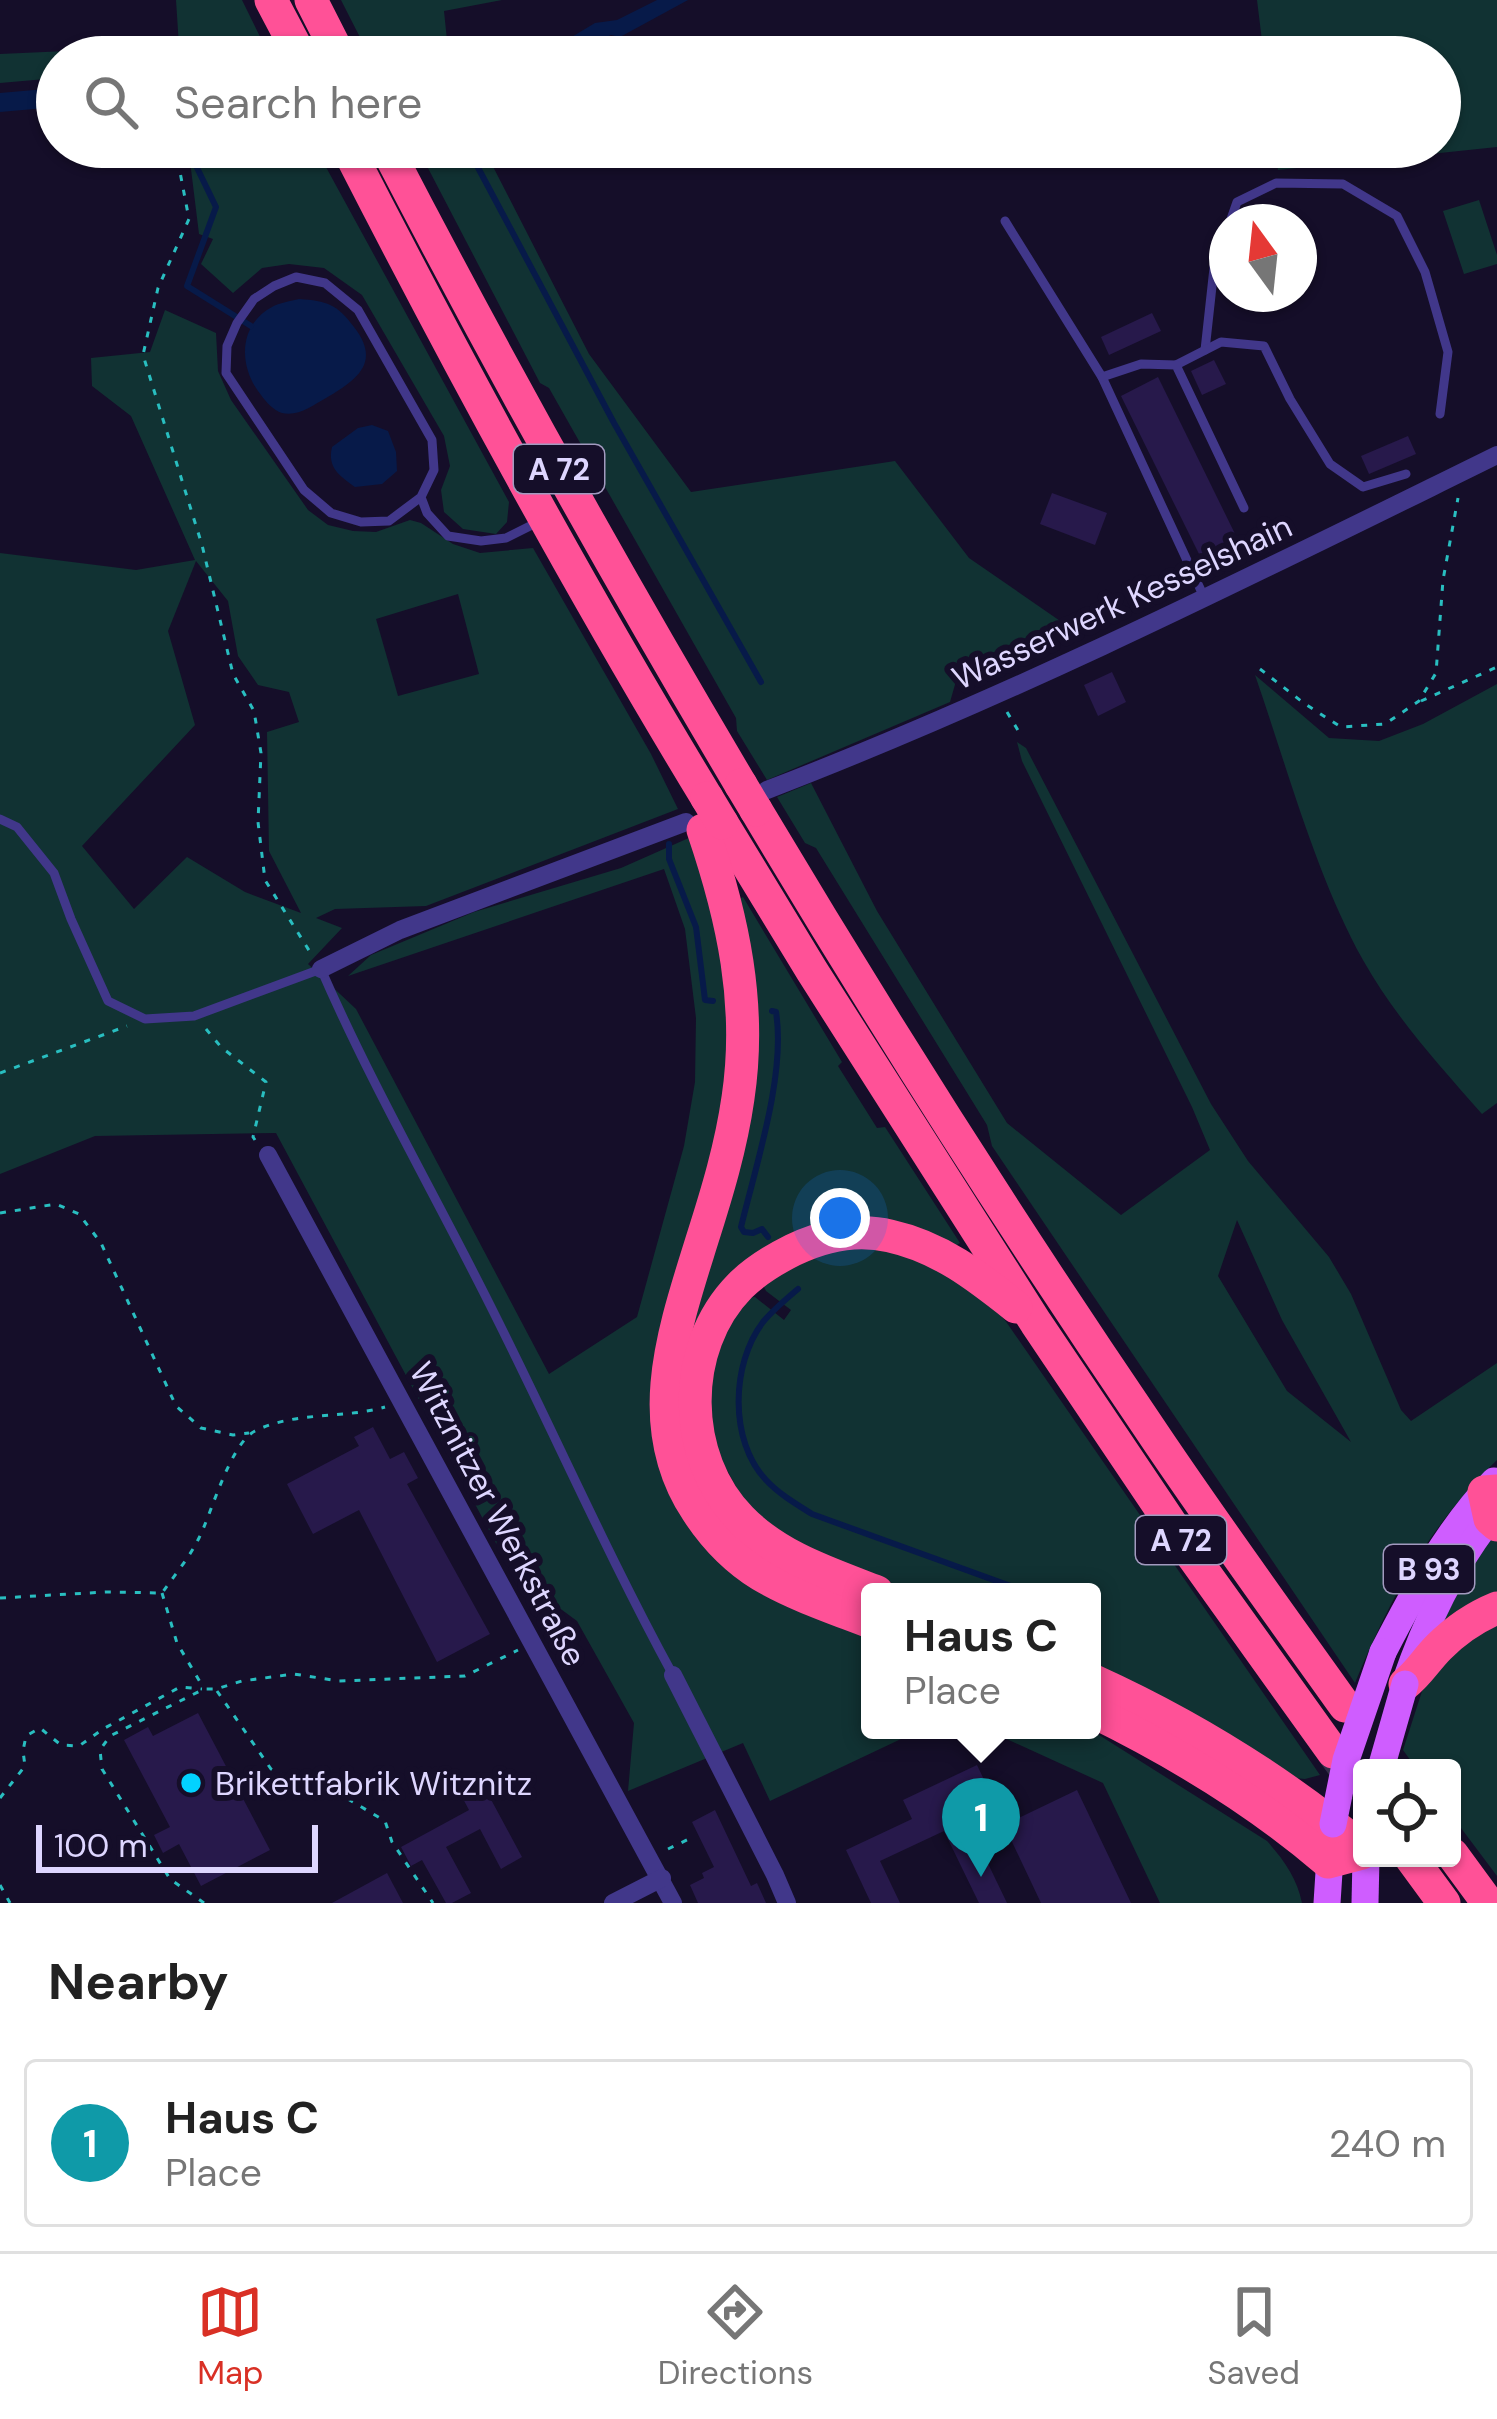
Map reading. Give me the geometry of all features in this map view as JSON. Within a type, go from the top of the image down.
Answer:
[{"type":"highway","points":[[272,0],[290,36]]},
{"type":"highway","points":[[311,0],[329,36]]},
{"type":"highway","name":"A 72","points":[[358,168],[430,308],[660,721],[702,815],[812,971],[1036,1323],[1194,1558],[1333,1752]]},
{"type":"highway","name":"A 72","points":[[397,168],[649,629],[755,795],[901,1048],[1147,1425],[1345,1706]]},
{"type":"highway","points":[[702,815],[738,959],[743,1054],[726,1158],[671,1345],[665,1390],[668,1441],[689,1499],[713,1535],[760,1574],[861,1618]]},
{"type":"highway","points":[[861,1586],[778,1549],[741,1520],[720,1492],[703,1454],[694,1412],[697,1371],[710,1328],[738,1288],[770,1262],[810,1241],[848,1233],[886,1234],[925,1246],[968,1268],[1036,1323]]},
{"type":"highway","points":[[1405,1684],[1463,1627],[1497,1608]]},
{"type":"highway","points":[[1101,1684],[1213,1742],[1342,1841]]},
{"type":"highway","points":[[1101,1716],[1166,1749],[1286,1826],[1342,1841]]},
{"type":"highway","points":[[1418,1867],[1444,1903]]},
{"type":"highway","points":[[1470,1878],[1497,1899]]},
{"type":"main road","name":"B 93","points":[[1327,1903],[1342,1841],[1346,1760],[1383,1652],[1414,1591],[1494,1502]]},
{"type":"main road","name":"B 93","points":[[1384,1759],[1405,1684],[1436,1606],[1494,1502]]},
{"type":"main road","name":"B 93","points":[[1342,1841],[1365,1903]]},
{"type":"street","name":"Wasserwerk Kesselshain","points":[[755,795],[965,710],[1205,599],[1497,455]]},
{"type":"street","points":[[321,969],[400,930],[702,815]]},
{"type":"street","name":"Witznitzer Werkstraße","points":[[268,1155],[673,1903]]},
{"type":"street","points":[[673,1675],[787,1903]]},
{"type":"street","points":[[613,1903],[662,1878]]},
{"type":"lane","points":[[1236,204],[1276,183],[1343,184],[1396,216],[1425,272],[1448,352],[1440,414]]},
{"type":"lane","points":[[1005,221],[1102,376],[1205,599]]},
{"type":"lane","points":[[421,497],[388,521],[361,522],[332,514],[304,490],[226,373],[227,346],[254,299],[296,277],[325,283],[358,310],[433,440],[434,470],[421,497],[427,513],[448,536],[481,542],[506,538],[545,518]]},
{"type":"lane","points":[[1205,350],[1209,312]]},
{"type":"lane","points":[[1102,376],[1141,364],[1176,365],[1221,342],[1264,346],[1330,464],[1363,487],[1406,474]]},
{"type":"lane","points":[[1176,365],[1244,508]]},
{"type":"lane","points":[[0,819],[16,827],[54,873],[108,1001],[145,1019],[194,1016],[321,969],[673,1675]]},
{"type":"path","points":[[178,168],[189,219],[158,288],[143,355],[202,545],[232,674],[254,710],[261,753],[258,822],[265,880],[321,969]]},
{"type":"path","points":[[1419,701],[1436,673],[1443,580],[1462,472]]},
{"type":"path","points":[[965,710],[966,662]]},
{"type":"path","points":[[1260,669],[1341,727],[1385,724],[1419,701],[1497,667]]},
{"type":"path","points":[[997,695],[1019,732]]},
{"type":"path","points":[[194,1016],[220,1047],[266,1082],[253,1137],[268,1155]]},
{"type":"path","points":[[0,1073],[145,1019]]},
{"type":"path","points":[[0,1213],[56,1204],[79,1214],[101,1243],[176,1406],[200,1428],[233,1435],[403,1402]]},
{"type":"path","points":[[162,1594],[197,1542],[239,1447],[251,1432]]},
{"type":"path","points":[[0,1598],[162,1594]]},
{"type":"path","points":[[162,1594],[177,1643],[204,1689]]},
{"type":"path","points":[[0,1798],[25,1766],[26,1736],[40,1729],[61,1745],[79,1746],[180,1688],[216,1689],[294,1675],[339,1682],[465,1676],[533,1643]]},
{"type":"path","points":[[204,1689],[110,1736],[100,1750],[102,1768],[170,1879],[204,1903]]},
{"type":"path","points":[[216,1689],[271,1769],[314,1792],[333,1790],[385,1821],[392,1842],[433,1903]]},
{"type":"path","points":[[650,1858],[691,1838]]},
{"type":"path","points":[[0,1885],[10,1903]]},
{"type":"green space","points":[[176,0],[242,0],[260,36],[178,36]]},
{"type":"green space","points":[[341,0],[502,0],[444,11],[447,36],[359,36]]},
{"type":"green space","points":[[1257,0],[1497,0],[1497,147],[1461,151],[1461,36],[1261,36]]},
{"type":"green space","points":[[36,52],[36,80],[0,83],[0,54]]},
{"type":"green space","points":[[191,168],[326,168],[509,502],[507,522],[496,534],[463,529],[444,512],[441,490],[450,466],[444,436],[362,295],[324,268],[289,264],[262,268],[233,293],[201,264],[213,239],[199,234]]},
{"type":"green space","points":[[428,168],[494,168],[589,354],[691,492],[895,461],[969,558],[1079,634],[958,674],[950,702],[767,780],[549,388],[540,383]]},
{"type":"green space","points":[[1479,200],[1497,264],[1464,274],[1443,211]]},
{"type":"green space","points":[[165,310],[216,333],[218,371],[231,400],[308,510],[328,525],[376,532],[410,520],[480,553],[533,548],[678,809],[426,906],[335,909],[316,918],[342,928],[308,964],[356,1009],[549,1374],[637,1317],[684,1146],[695,1082],[696,1018],[685,929],[664,869],[348,976],[371,955],[474,912],[621,868],[691,837],[730,994],[726,1112],[655,1404],[861,1628],[861,1739],[901,1739],[770,1801],[743,1743],[628,1791],[634,1723],[577,1621],[512,1573],[276,1133],[95,1136],[0,1174],[0,553],[136,570],[195,560],[131,416],[92,386],[91,358],[150,352]],"holes":[[[196,561],[228,601],[238,656],[258,685],[289,692],[299,722],[267,732],[269,851],[301,913],[245,892],[187,857],[134,909],[82,846],[195,725],[168,631]],[[458,594],[479,674],[398,696],[376,619]]]},
{"type":"green space","points":[[1255,675],[1329,738],[1379,741],[1423,724],[1497,684],[1497,1103],[1482,1114],[1403,1021],[1363,960],[1317,857]]},
{"type":"green space","points":[[1017,742],[1026,748],[1211,1104],[1248,1161],[1329,1257],[1351,1294],[1401,1410],[1411,1421],[1497,1363],[1497,1460],[1451,1510],[1414,1564],[1355,1683],[992,1146],[987,1125],[816,848],[805,843],[777,797],[811,783],[877,911],[1007,1123],[1121,1215],[1210,1150],[1022,761]],"holes":[[[1237,1220],[1282,1320],[1351,1442],[1287,1391],[1218,1276]]]},
{"type":"green space","points":[[743,897],[842,1062],[838,1066],[877,1128],[885,1127],[960,1243],[952,1248],[882,1224],[821,1228],[769,1249],[728,1285],[700,1330],[687,1382],[689,1437],[709,1490],[760,1549],[861,1595],[861,1607],[782,1574],[730,1536],[694,1484],[677,1424],[678,1361],[684,1329],[728,1192],[749,1082],[752,991],[736,901]]},
{"type":"green space","points":[[831,1245],[902,1246],[982,1292],[1320,1775],[1295,1778],[1101,1675],[1101,1583],[878,1583],[837,1566],[751,1515],[710,1438],[712,1351],[743,1298],[755,1297],[784,1320],[791,1310],[766,1291],[761,1281]]},
{"type":"green space","points":[[1489,1536],[1497,1541],[1497,1598],[1431,1643]]},
{"type":"green space","points":[[1497,1618],[1497,1876],[1461,1828],[1461,1759],[1410,1759],[1403,1750],[1425,1682],[1440,1657]]},
{"type":"green space","points":[[1101,1736],[1267,1841],[1289,1870],[1302,1903],[1160,1903],[1103,1783],[1007,1739]]},
{"type":"water","points":[[657,0],[688,0],[622,36],[573,36],[595,23],[617,20]]},
{"type":"water","points":[[36,90],[36,109],[0,112],[0,93]]},
{"type":"water","points":[[299,299],[337,309],[354,327],[366,351],[355,377],[305,410],[288,414],[270,406],[254,384],[245,348],[252,325],[261,315]]},
{"type":"water","points":[[372,425],[388,431],[397,471],[382,484],[355,487],[333,466],[332,447],[358,428]]},
{"type":"building","points":[[1152,313],[1161,331],[1109,355],[1101,337]]},
{"type":"building","points":[[1214,360],[1226,384],[1202,395],[1191,371]]},
{"type":"building","points":[[1158,377],[1238,540],[1201,558],[1121,396]]},
{"type":"building","points":[[1408,436],[1416,454],[1369,474],[1361,456]]},
{"type":"building","points":[[1052,493],[1107,513],[1095,545],[1040,524]]},
{"type":"building","points":[[1112,672],[1126,702],[1098,716],[1084,685]]},
{"type":"building","points":[[373,1427],[390,1459],[404,1452],[418,1478],[407,1484],[490,1634],[437,1662],[359,1510],[313,1534],[287,1484],[359,1446],[354,1437]]},
{"type":"building","name":"Brikettfabrik Witznitz","points":[[198,1713],[270,1850],[201,1886],[179,1844],[163,1853],[154,1835],[170,1827],[124,1740],[148,1727],[153,1736]]},
{"type":"building","points":[[977,1765],[997,1807],[967,1820],[1007,1903],[979,1903],[944,1831],[880,1861],[900,1903],[871,1903],[846,1850],[912,1819],[903,1800]]},
{"type":"building","points":[[481,1781],[522,1857],[501,1869],[480,1829],[446,1847],[471,1893],[446,1903],[422,1860],[411,1866],[401,1847],[469,1810],[460,1793]]},
{"type":"building","points":[[1077,1790],[1131,1903],[1041,1903],[1004,1825]]},
{"type":"building","points":[[715,1810],[751,1886],[757,1883],[766,1903],[698,1903],[690,1885],[714,1867],[692,1822]]},
{"type":"building","points":[[387,1873],[403,1903],[332,1903]]},
{"type":"waterway","points":[[197,168],[216,207],[187,286],[251,326]]},
{"type":"waterway","points":[[478,168],[614,423],[761,682]]},
{"type":"waterway","points":[[669,844],[669,859],[696,927],[705,1000],[713,1001]]},
{"type":"waterway","points":[[768,1237],[762,1229],[753,1233],[741,1227],[773,1091],[778,1036],[776,1012],[772,1011]]},
{"type":"waterway","points":[[798,1289],[763,1322],[745,1359],[740,1424],[754,1464],[782,1494],[812,1514],[1002,1583]]},
{"type":"tunnel","points":[[1333,1752],[1353,1780]]},
{"type":"place","name":"Brikettfabrik Witznitz","points":[[191,1783]]},
{"type":"place","name":"Haus C","points":[[981,1877]]}]
